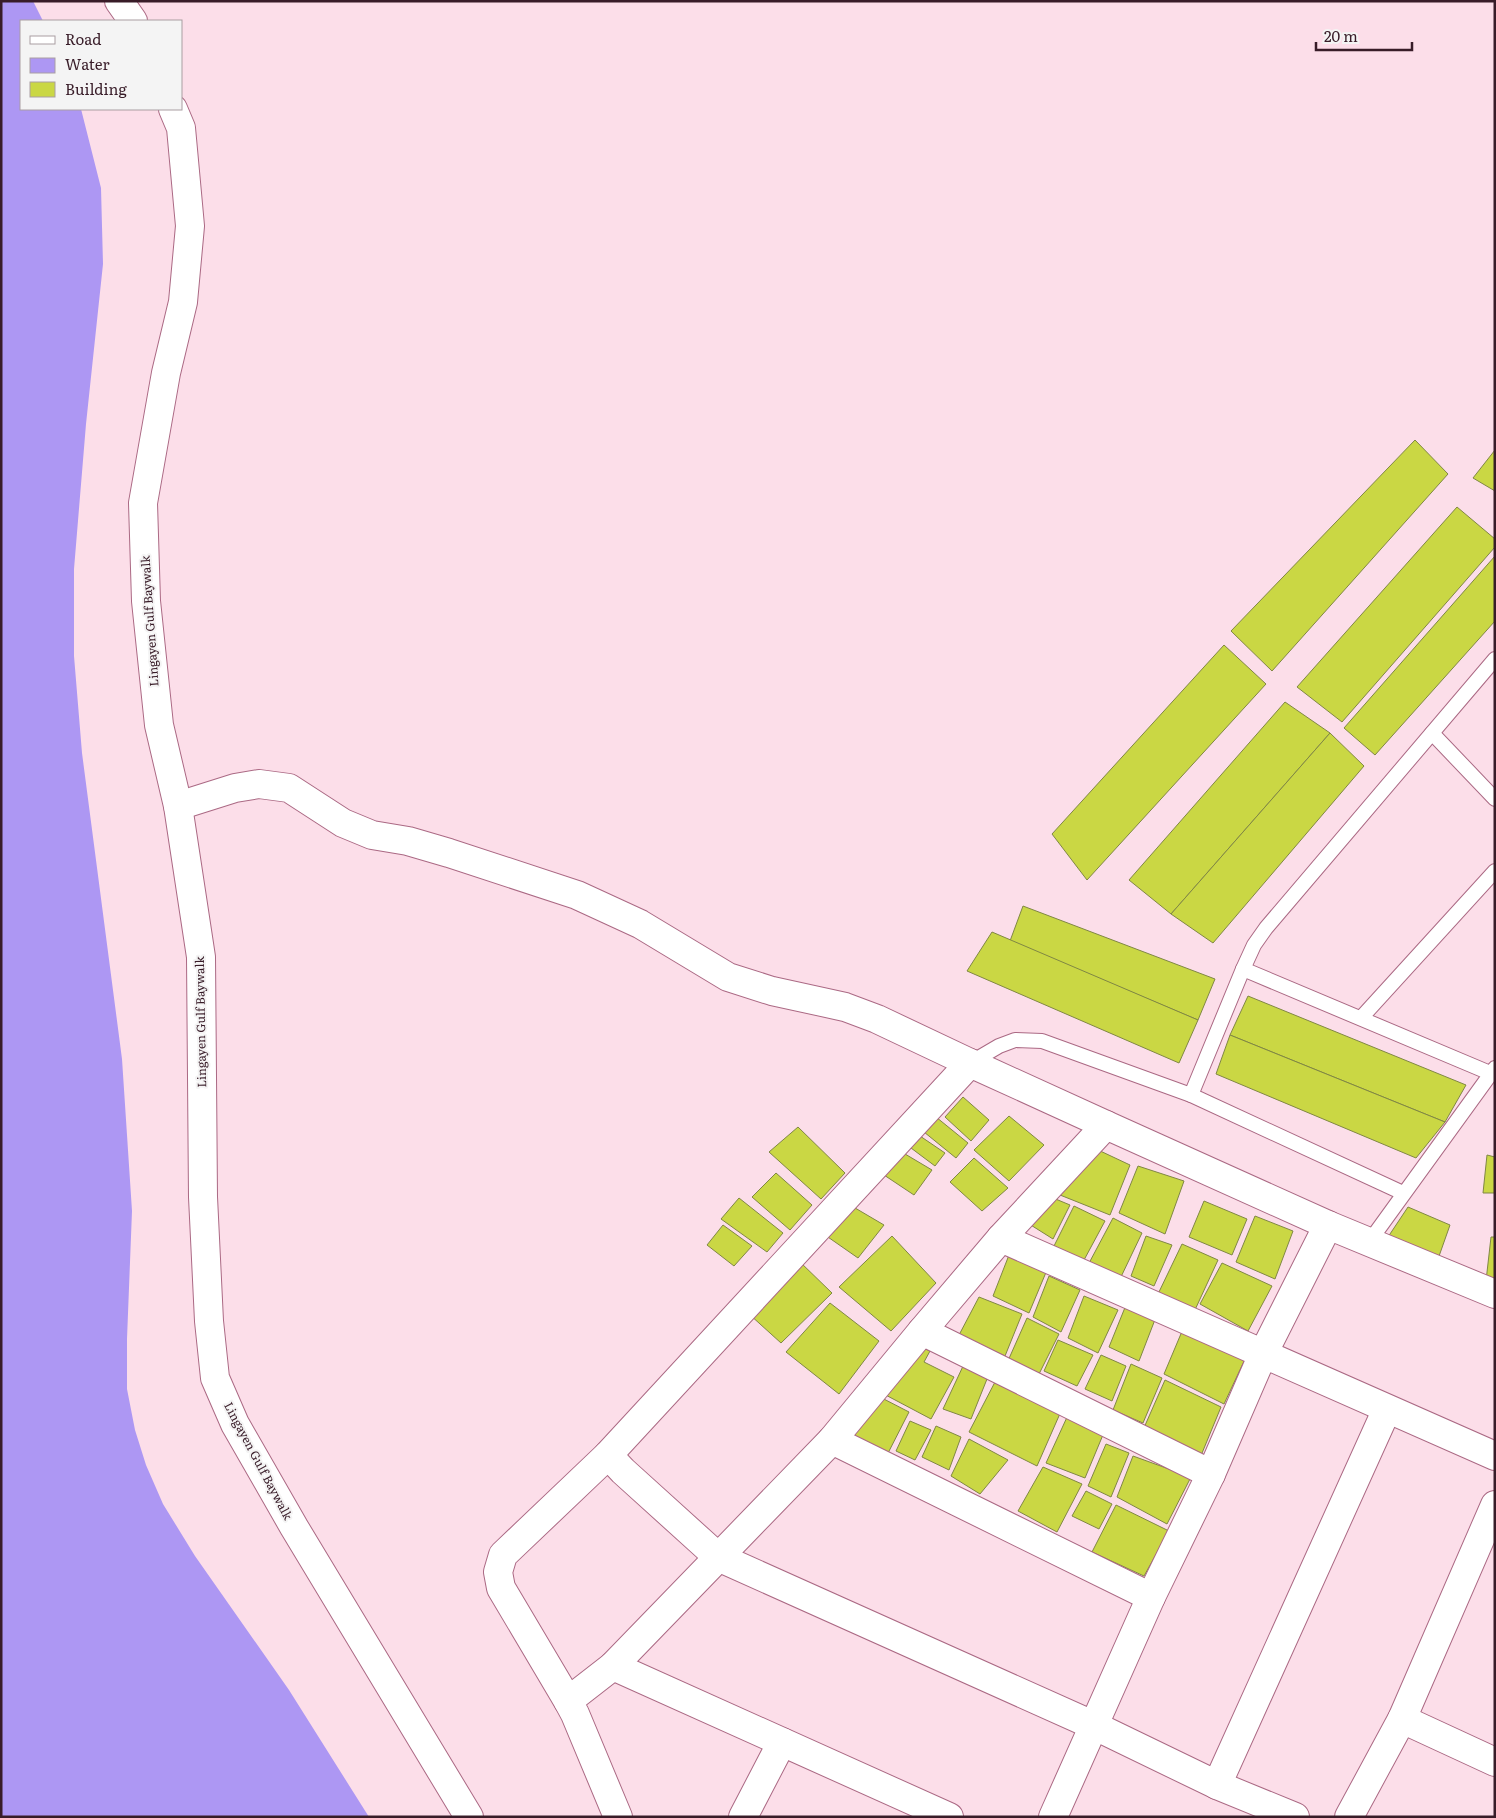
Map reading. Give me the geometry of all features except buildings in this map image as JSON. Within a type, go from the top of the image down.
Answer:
[{"type":"street","points":[[119,1],[132,20]]},
{"type":"street","name":"Lingayen Gulf Baywalk","points":[[173,110],[181,128],[190,226],[183,302],[166,373],[143,503],[146,601],[159,725],[178,806],[201,957],[203,1197],[208,1322],[215,1378],[236,1424],[294,1526],[469,1817]]},
{"type":"street","points":[[178,806],[235,788],[259,784],[289,788],[343,824],[372,835],[408,841],[577,895],[640,924],[728,977],[772,991],[846,1007],[877,1019],[1106,1126],[1328,1225],[1495,1294]]},
{"type":"street","points":[[618,1817],[575,1714],[501,1588],[498,1572],[503,1556],[608,1455],[970,1063]]},
{"type":"street","points":[[568,1701],[614,1666],[718,1556],[832,1440],[1001,1238],[1106,1126]]},
{"type":"street","points":[[1053,1817],[1151,1597],[1211,1474],[1263,1354],[1328,1225]]},
{"type":"street","points":[[1001,1238],[1495,1456]]},
{"type":"street","points":[[922,1331],[1211,1474]]},
{"type":"street","points":[[1217,1785],[1387,1409]]},
{"type":"street","points":[[832,1440],[1151,1597]]},
{"type":"street","points":[[608,1455],[623,1471],[718,1556],[1095,1726],[1217,1785],[1295,1817]]},
{"type":"street","points":[[1349,1817],[1402,1719],[1495,1505]]},
{"type":"street","points":[[614,1666],[782,1742],[906,1808],[949,1817]]},
{"type":"street","points":[[1402,1719],[1495,1762]]},
{"type":"street","points":[[744,1817],[782,1742]]},
{"type":"lane","points":[[1191,1096],[1254,945],[1266,928],[1495,659]]},
{"type":"lane","points":[[1432,734],[1495,799]]},
{"type":"lane","points":[[1361,1018],[1494,872]]},
{"type":"lane","points":[[1243,969],[1492,1071],[1368,1242]]},
{"type":"lane","points":[[970,1063],[999,1046],[1015,1040],[1042,1041],[1191,1096],[1403,1194]]},
{"type":"water","points":[[1,1],[33,1],[42,20],[20,20],[20,110],[81,110],[101,188],[103,264],[86,424],[74,569],[74,656],[82,753],[122,1059],[132,1211],[127,1389],[135,1430],[146,1465],[163,1504],[195,1556],[289,1690],[369,1817],[1,1817]]}]
